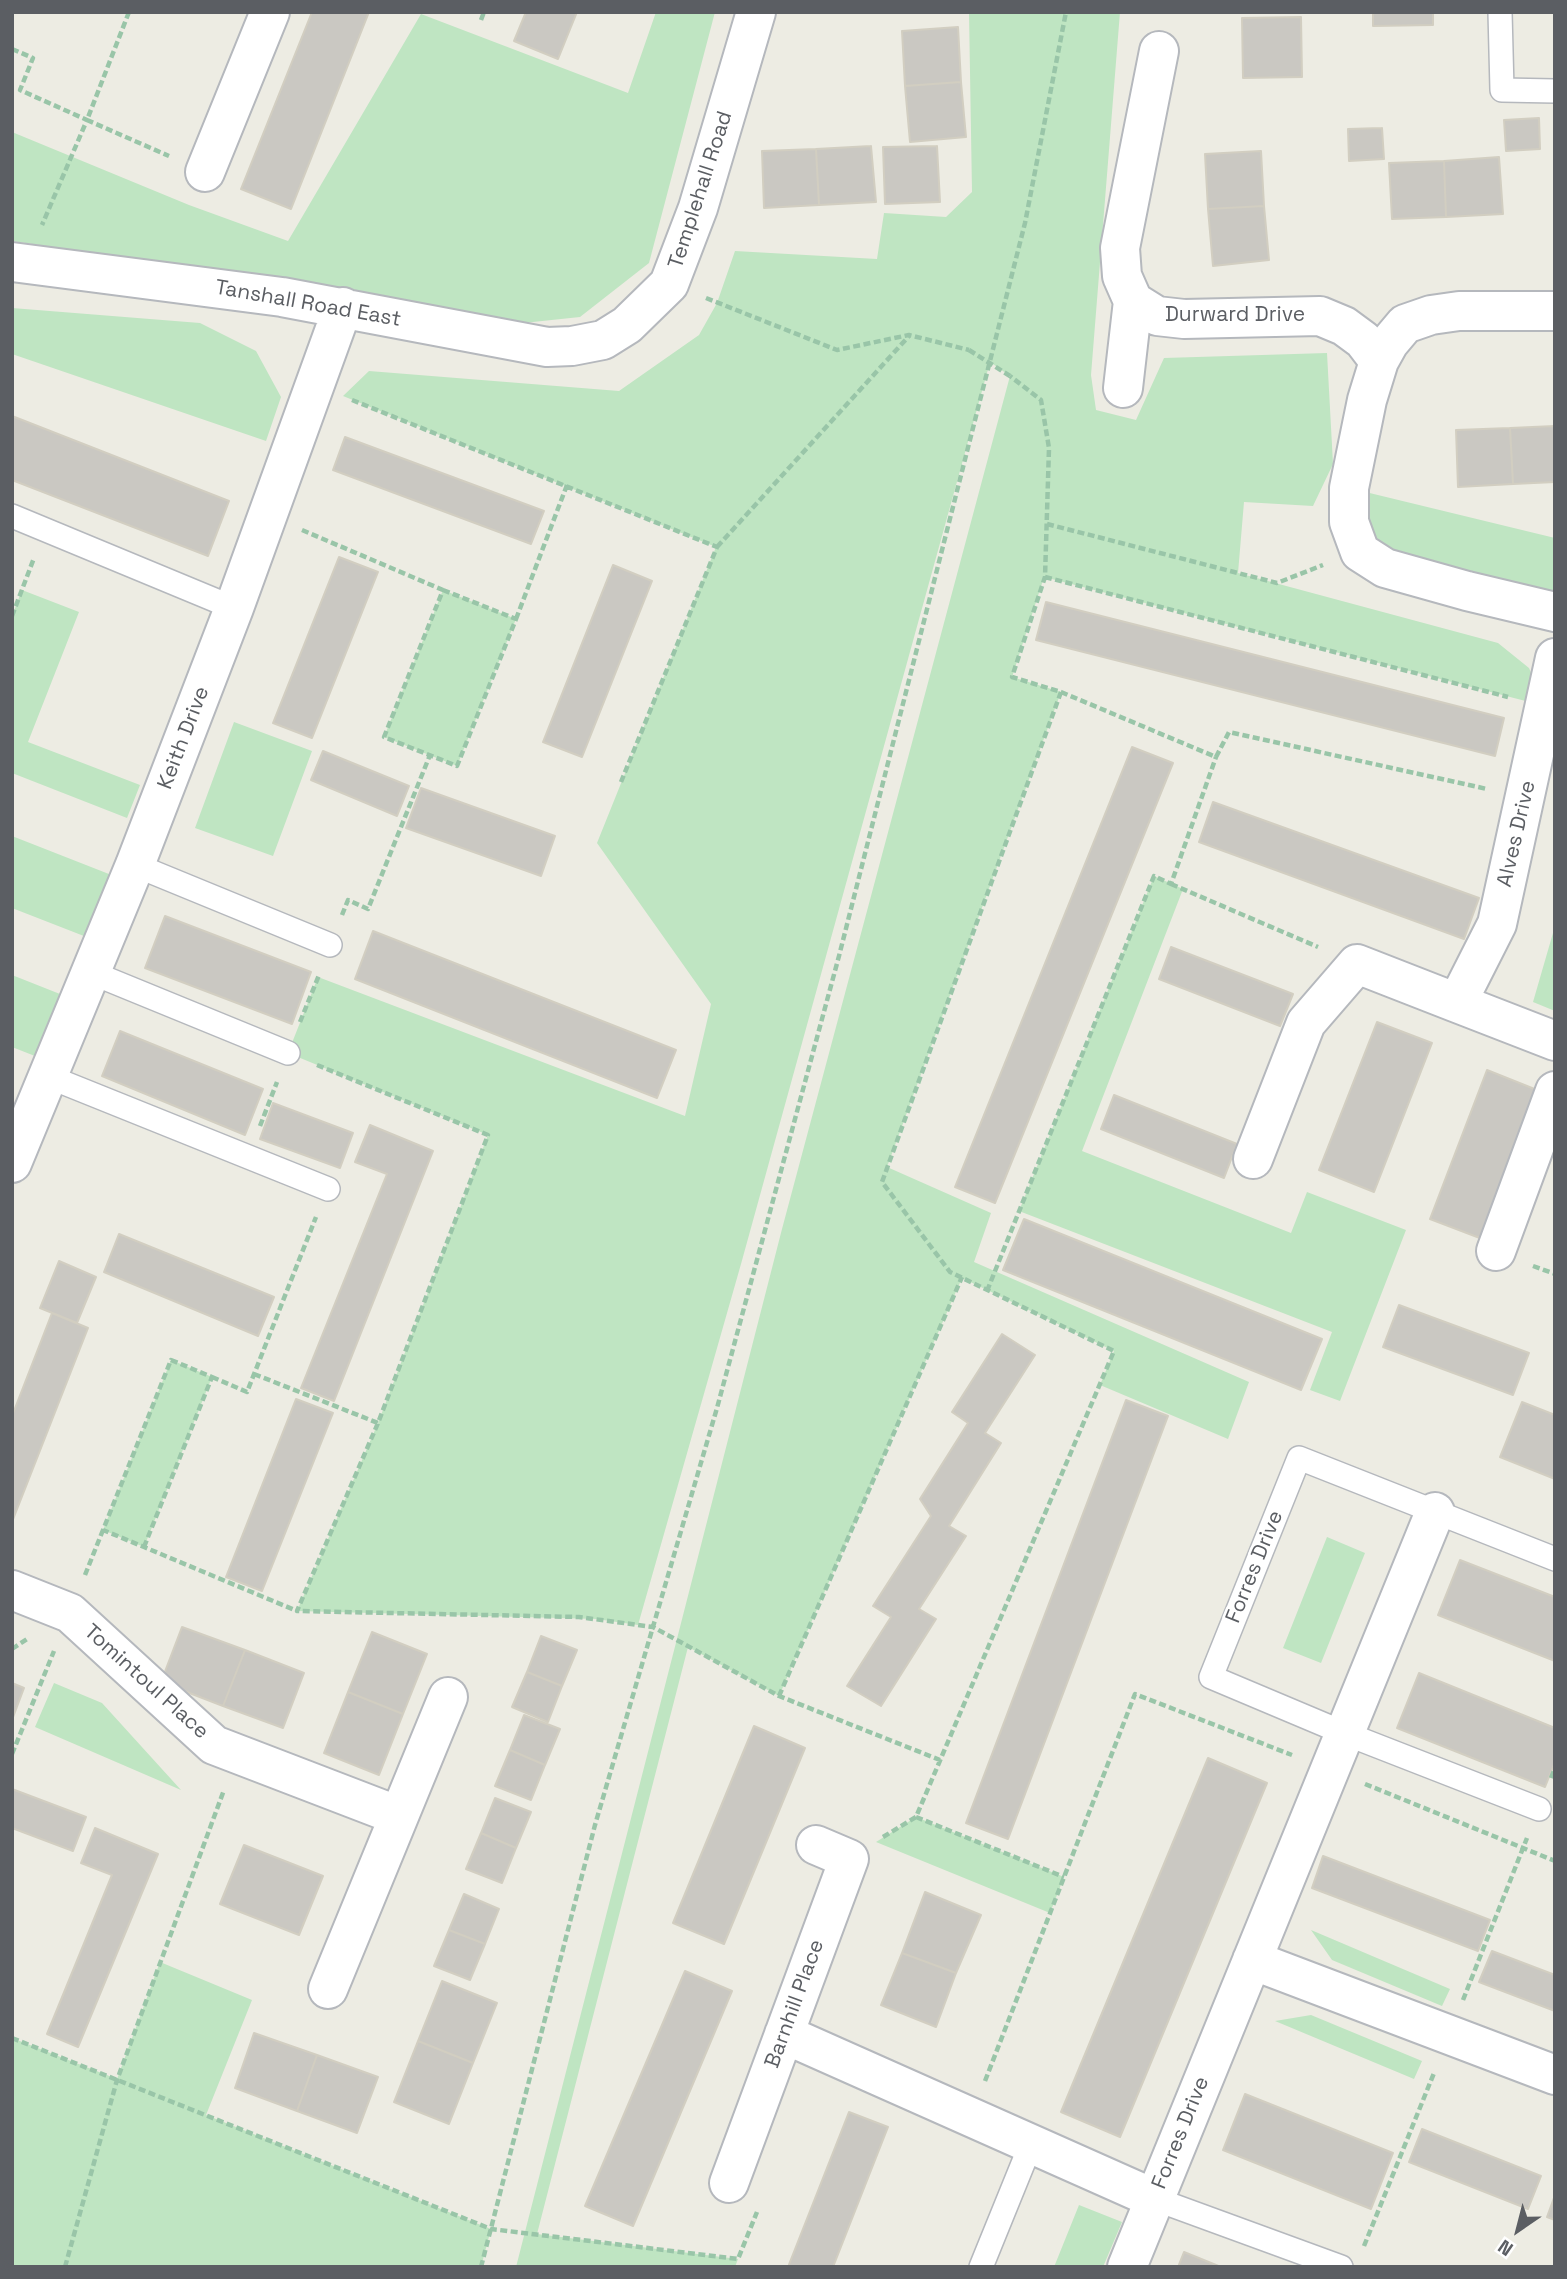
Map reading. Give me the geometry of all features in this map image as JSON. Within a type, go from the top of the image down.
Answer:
[{"type":"street","points":[[205,172],[270,12]]},
{"type":"street","name":"Templehall Road","points":[[603,340],[627,326],[670,284],[698,208],[756,12]]},
{"type":"street","points":[[1123,387],[1133,301],[1122,276],[1120,248],[1159,51]]},
{"type":"street","name":"Tanshall Road East","points":[[19,263],[214,287],[343,307],[547,347],[572,346],[603,340]]},
{"type":"street","name":"Durward Drive","points":[[1133,301],[1157,316],[1184,319],[1320,316],[1344,326],[1363,340],[1379,361]]},
{"type":"street","name":"Keith Drive","points":[[12,1163],[135,865],[234,608],[343,307]]},
{"type":"street","points":[[1555,311],[1459,312],[1431,315],[1405,324],[1379,361],[1365,411],[1349,488],[1349,522],[1360,552],[1385,568],[1418,579],[1555,611]]},
{"type":"street","name":"Alves Drive","points":[[1457,1003],[1497,923],[1555,658]]},
{"type":"street","points":[[1253,1159],[1306,1023],[1357,964],[1555,1041]]},
{"type":"street","points":[[1496,1251],[1555,1091]]},
{"type":"street","name":"Forres Drive","points":[[1127,2267],[1435,1512]]},
{"type":"street","name":"Tomintoul Place","points":[[12,1590],[69,1613],[214,1745],[399,1816]]},
{"type":"street","points":[[328,1989],[448,1697]]},
{"type":"street","name":"Barnhill Place","points":[[729,2183],[784,2034],[832,1852]]},
{"type":"street","points":[[1252,1960],[1555,2075]]},
{"type":"street","points":[[784,2034],[1155,2199]]},
{"type":"lane","points":[[1500,12],[1502,90],[1555,91]]},
{"type":"lane","points":[[12,516],[234,608]]},
{"type":"lane","points":[[135,865],[330,945]]},
{"type":"lane","points":[[90,972],[288,1053]]},
{"type":"lane","points":[[47,1076],[328,1189]]},
{"type":"lane","name":"Forres Drive","points":[[1539,1809],[1344,1733],[1211,1677],[1299,1458],[1555,1559]]},
{"type":"lane","points":[[981,2267],[1031,2144]]},
{"type":"lane","points":[[1155,2199],[1342,2267]]},
{"type":"path","points":[[19,263],[87,120],[129,12]]},
{"type":"path","points":[[481,20],[484,12]]},
{"type":"path","points":[[481,2267],[595,1825],[717,1408],[843,943],[1025,223],[1066,12]]},
{"type":"path","points":[[12,49],[33,58],[20,90],[205,172]]},
{"type":"path","points":[[670,284],[837,350],[909,335],[969,350],[1041,400],[1049,448],[1045,577],[1012,677],[1061,692],[1216,757]]},
{"type":"path","points":[[621,782],[717,547],[909,335]]},
{"type":"path","points":[[314,385],[717,547]]},
{"type":"path","points":[[443,590],[384,737],[457,766],[567,485]]},
{"type":"path","points":[[267,515],[516,620]]},
{"type":"path","points":[[1047,524],[1277,583],[1360,552]]},
{"type":"path","points":[[12,616],[45,529]]},
{"type":"path","points":[[1045,577],[1545,706]]},
{"type":"path","points":[[832,1852],[916,1817],[1114,1351],[950,1272],[882,1182],[1061,692]]},
{"type":"path","points":[[1171,884],[1216,757],[1229,732],[1525,798]]},
{"type":"path","points":[[330,945],[348,900],[368,909],[430,755]]},
{"type":"path","points":[[987,1291],[1154,876],[1357,964]]},
{"type":"path","points":[[288,1053],[488,1135],[378,1423],[297,1611]]},
{"type":"path","points":[[328,1189],[247,1392],[171,1360],[103,1530],[297,1611],[579,1617],[653,1627],[779,1696],[940,1760]]},
{"type":"path","points":[[779,1696],[962,1278]]},
{"type":"path","points":[[254,1374],[378,1423]]},
{"type":"path","points":[[144,1548],[212,1377]]},
{"type":"path","points":[[971,2117],[1135,1694],[1555,1861]]},
{"type":"path","points":[[65,2267],[117,2080],[237,1754]]},
{"type":"path","points":[[916,1817],[1064,1877]]},
{"type":"path","points":[[12,2038],[491,2229]]},
{"type":"path","points":[[735,2267],[738,2259]]},
{"type":"green space","points":[[656,12],[715,12],[649,263],[580,317],[495,326],[263,278],[12,241],[12,132],[189,205],[288,241],[421,14],[628,93]]},
{"type":"green space","points":[[969,12],[1120,12],[1091,375],[1096,410],[1136,420],[1164,358],[1327,353],[1333,464],[1313,506],[1244,502],[1238,573],[1498,643],[1529,668],[1545,706],[1044,577],[1012,677],[1061,692],[887,1167],[991,1213],[974,1262],[1249,1382],[1228,1439],[1100,1385],[1114,1351],[962,1278],[779,1696],[688,1647],[537,2234],[738,2259],[735,2267],[516,2267],[782,1229],[1010,376],[990,362],[741,1264],[638,1625],[596,1619],[297,1611],[378,1423],[488,1135],[288,1053],[318,977],[685,1116],[711,1004],[597,843],[716,547],[343,396],[369,371],[619,391],[699,335],[717,303],[735,251],[877,259],[884,213],[946,217],[972,192]]},
{"type":"green space","points":[[12,308],[200,323],[256,351],[281,397],[266,441],[12,354]]},
{"type":"green space","points":[[1349,488],[1555,538],[1555,612],[1385,568]]},
{"type":"green space","points":[[22,590],[79,612],[28,742],[140,785],[127,818],[12,773],[12,616]]},
{"type":"green space","points":[[443,590],[516,619],[457,766],[384,737]]},
{"type":"green space","points":[[234,722],[312,751],[273,856],[195,828]]},
{"type":"green space","points":[[12,836],[114,876],[89,938],[12,908]]},
{"type":"green space","points":[[1154,876],[1183,889],[1082,1151],[1291,1233],[1307,1192],[1406,1230],[1340,1401],[1310,1390],[1332,1332],[1019,1211]]},
{"type":"green space","points":[[1555,926],[1555,1011],[1533,1002]]},
{"type":"green space","points":[[12,975],[65,996],[40,1058],[12,1047]]},
{"type":"green space","points":[[171,1360],[212,1377],[144,1547],[103,1530]]},
{"type":"green space","points":[[1327,1537],[1365,1553],[1321,1663],[1283,1648]]},
{"type":"green space","points":[[54,1683],[102,1703],[181,1790],[35,1727]]},
{"type":"green space","points":[[916,1817],[1064,1877],[1050,1913],[876,1842]]},
{"type":"green space","points":[[1311,1930],[1450,1989],[1442,2006],[1332,1960]]},
{"type":"green space","points":[[160,1962],[252,2000],[206,2115],[491,2229],[481,2267],[12,2267],[12,2038],[117,2079]]},
{"type":"green space","points":[[1311,2015],[1422,2061],[1414,2079],[1275,2021]]},
{"type":"green space","points":[[1079,2205],[1122,2222],[1103,2267],[1054,2267]]},
{"type":"building","points":[[312,12],[369,12],[291,209],[241,189]]},
{"type":"building","points":[[526,12],[577,12],[558,59],[514,41]]},
{"type":"building","points":[[1373,12],[1433,12],[1433,25],[1373,26]]},
{"type":"building","points":[[1301,17],[1302,77],[1243,78],[1242,18]]},
{"type":"building","points":[[958,27],[961,82],[905,86],[902,31]]},
{"type":"building","points":[[961,82],[966,137],[910,142],[905,86]]},
{"type":"building","points":[[1539,118],[1540,149],[1506,151],[1504,120]]},
{"type":"building","points":[[1382,128],[1384,159],[1349,161],[1348,129]]},
{"type":"building","points":[[871,146],[876,202],[819,205],[816,149]]},
{"type":"building","points":[[937,146],[940,202],[885,204],[883,147]]},
{"type":"building","points":[[816,149],[819,205],[764,208],[762,151]]},
{"type":"building","points":[[1261,151],[1264,206],[1208,209],[1205,154]]},
{"type":"building","points":[[1499,157],[1503,214],[1446,217],[1444,161]]},
{"type":"building","points":[[1444,161],[1446,217],[1392,219],[1389,163]]},
{"type":"building","points":[[1264,206],[1269,260],[1213,266],[1208,209]]},
{"type":"building","points":[[12,416],[229,501],[208,556],[12,480]]},
{"type":"building","points":[[1555,426],[1555,482],[1513,484],[1510,428]]},
{"type":"building","points":[[1510,428],[1513,484],[1458,487],[1456,430]]},
{"type":"building","points":[[345,437],[544,511],[531,544],[333,470]]},
{"type":"building","points":[[339,557],[378,572],[312,738],[273,723]]},
{"type":"building","points":[[613,565],[652,581],[582,757],[543,742]]},
{"type":"building","points":[[1046,602],[1504,718],[1495,756],[1036,640]]},
{"type":"building","points":[[1132,747],[1173,763],[995,1203],[955,1187]]},
{"type":"building","points":[[323,751],[409,786],[397,816],[311,780]]},
{"type":"building","points":[[421,788],[555,836],[541,876],[406,828]]},
{"type":"building","points":[[1213,802],[1479,898],[1464,939],[1199,842]]},
{"type":"building","points":[[165,916],[311,972],[292,1024],[145,968]]},
{"type":"building","points":[[373,931],[676,1050],[657,1098],[355,979]]},
{"type":"building","points":[[1171,947],[1293,994],[1280,1026],[1159,979]]},
{"type":"building","points":[[1377,1022],[1432,1043],[1374,1192],[1319,1170]]},
{"type":"building","points":[[120,1031],[263,1089],[245,1135],[102,1076]]},
{"type":"building","points":[[1487,1070],[1542,1092],[1485,1240],[1430,1219]]},
{"type":"building","points":[[1114,1095],[1237,1144],[1224,1178],[1101,1129]]},
{"type":"building","points":[[273,1103],[353,1133],[340,1168],[260,1139]]},
{"type":"building","points":[[370,1125],[433,1151],[334,1401],[301,1388],[387,1174],[355,1162]]},
{"type":"building","points":[[1024,1219],[1322,1339],[1301,1390],[1003,1270]]},
{"type":"building","points":[[119,1234],[274,1297],[258,1336],[104,1272]]},
{"type":"building","points":[[59,1261],[96,1277],[77,1323],[40,1308]]},
{"type":"building","points":[[1399,1305],[1529,1353],[1513,1395],[1383,1347]]},
{"type":"building","points":[[52,1313],[88,1328],[12,1522],[12,1416]]},
{"type":"building","points":[[1002,1334],[1035,1355],[985,1433],[1001,1443],[949,1526],[966,1536],[919,1609],[936,1619],[881,1706],[847,1686],[891,1617],[873,1606],[931,1516],[920,1499],[968,1423],[952,1412]]},
{"type":"building","points":[[296,1399],[333,1413],[262,1591],[226,1577]]},
{"type":"building","points":[[1126,1400],[1168,1416],[1008,1839],[966,1823]]},
{"type":"building","points":[[1522,1402],[1555,1415],[1555,1479],[1500,1457]]},
{"type":"building","points":[[1460,1560],[1555,1597],[1555,1661],[1438,1615]]},
{"type":"building","points":[[182,1627],[245,1650],[223,1706],[161,1682]]},
{"type":"building","points":[[372,1632],[427,1654],[403,1714],[348,1692]]},
{"type":"building","points":[[541,1636],[577,1650],[562,1686],[527,1672]]},
{"type":"building","points":[[245,1650],[304,1673],[283,1728],[223,1706]]},
{"type":"building","points":[[527,1672],[562,1686],[548,1722],[512,1707]]},
{"type":"building","points":[[1419,1673],[1555,1728],[1555,1762],[1545,1787],[1397,1728]]},
{"type":"building","points":[[12,1683],[24,1688],[12,1720]]},
{"type":"building","points":[[348,1692],[403,1714],[379,1775],[324,1753]]},
{"type":"building","points":[[524,1715],[560,1729],[545,1765],[510,1750]]},
{"type":"building","points":[[754,1726],[805,1748],[724,1944],[673,1923]]},
{"type":"building","points":[[510,1750],[545,1765],[531,1800],[495,1786]]},
{"type":"building","points":[[1208,1758],[1267,1783],[1120,2137],[1061,2112]]},
{"type":"building","points":[[12,1789],[86,1817],[73,1851],[12,1828]]},
{"type":"building","points":[[495,1798],[531,1812],[516,1848],[481,1833]]},
{"type":"building","points":[[95,1828],[158,1854],[78,2047],[47,2034],[112,1875],[81,1863]]},
{"type":"building","points":[[481,1833],[516,1848],[502,1883],[466,1869]]},
{"type":"building","points":[[244,1845],[323,1876],[299,1935],[220,1904]]},
{"type":"building","points":[[1323,1856],[1490,1920],[1478,1951],[1312,1888]]},
{"type":"building","points":[[925,1892],[981,1915],[956,1973],[902,1953]]},
{"type":"building","points":[[464,1894],[499,1909],[485,1944],[449,1930]]},
{"type":"building","points":[[449,1930],[485,1944],[470,1980],[434,1966]]},
{"type":"building","points":[[1492,1951],[1555,1975],[1555,2011],[1479,1982]]},
{"type":"building","points":[[902,1953],[956,1973],[936,2027],[881,2005]]},
{"type":"building","points":[[685,1971],[732,1991],[633,2226],[585,2206]]},
{"type":"building","points":[[442,1981],[497,2003],[473,2063],[418,2041]]},
{"type":"building","points":[[254,2033],[317,2055],[297,2111],[235,2088]]},
{"type":"building","points":[[418,2041],[473,2063],[449,2124],[394,2102]]},
{"type":"building","points":[[317,2055],[378,2077],[357,2133],[297,2111]]},
{"type":"building","points":[[1245,2094],[1393,2153],[1371,2209],[1223,2150]]},
{"type":"building","points":[[849,2112],[888,2127],[833,2267],[788,2267]]},
{"type":"building","points":[[1422,2129],[1541,2176],[1528,2209],[1409,2162]]},
{"type":"building","points":[[1555,2195],[1555,2220],[1547,2217]]},
{"type":"building","points":[[1184,2252],[1221,2267],[1178,2267]]}]
